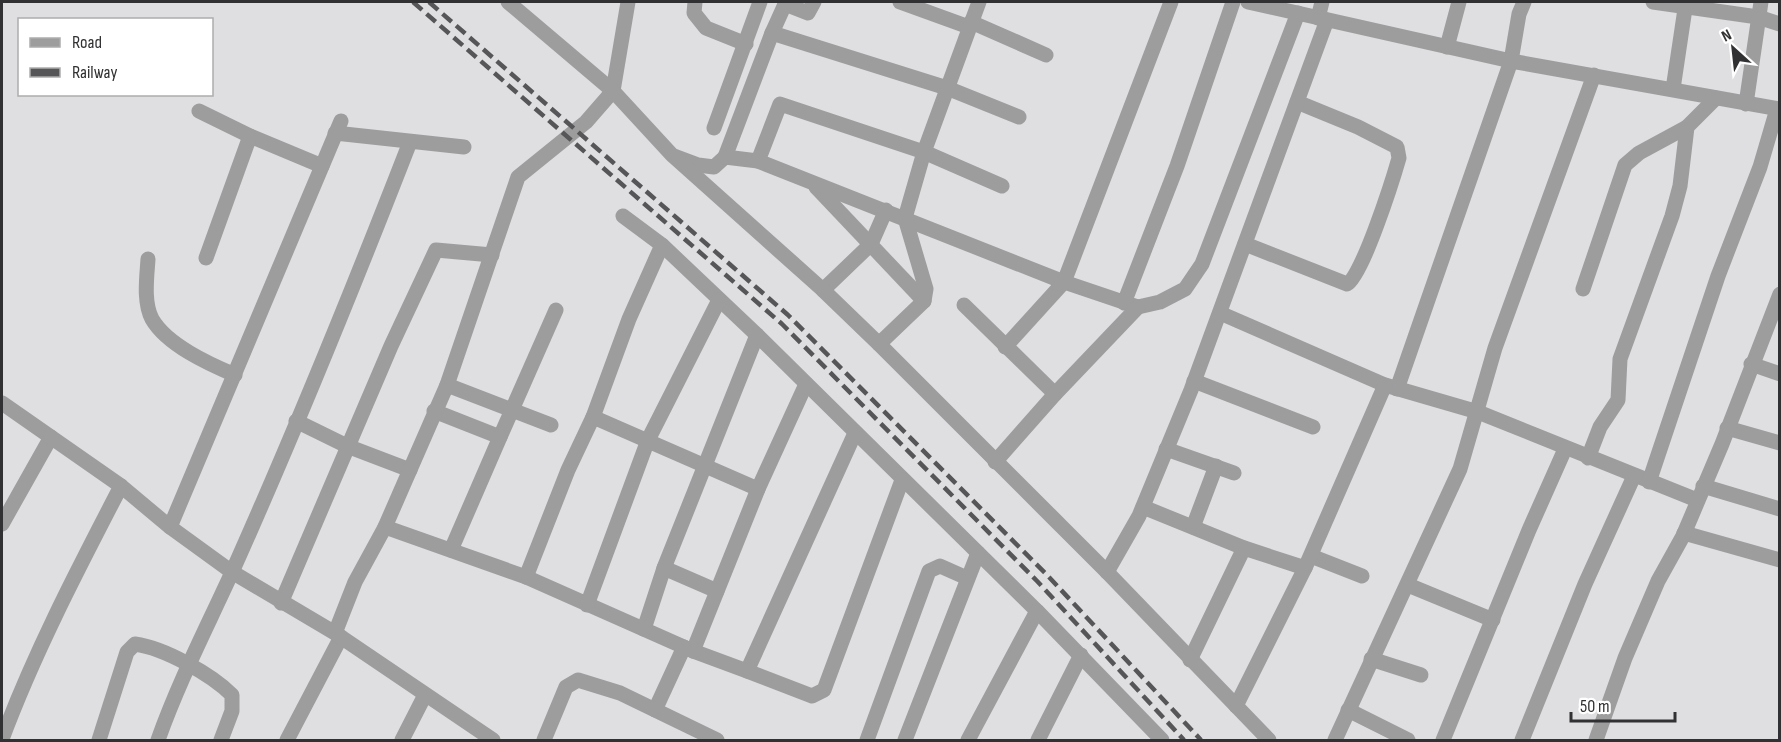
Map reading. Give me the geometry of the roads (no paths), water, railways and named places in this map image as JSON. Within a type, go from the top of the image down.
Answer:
[{"type":"street","points":[[508,2],[613,91],[672,155],[824,291],[879,344],[1107,572],[1269,741]]},
{"type":"street","points":[[695,2],[694,13],[706,28],[746,44]]},
{"type":"street","points":[[714,128],[760,2]]},
{"type":"street","points":[[672,155],[698,165],[714,167],[725,157],[772,33],[786,3],[808,13],[814,2]]},
{"type":"street","points":[[900,2],[970,24],[1046,55]]},
{"type":"street","points":[[879,344],[924,301],[927,289],[905,218],[924,152],[979,2]]},
{"type":"street","points":[[1005,347],[1064,282],[1171,2]]},
{"type":"street","points":[[995,462],[1131,305],[1233,2]]},
{"type":"street","points":[[1248,2],[1273,4],[1323,19],[1511,61],[1778,109],[1760,167],[1718,276],[1649,482]]},
{"type":"street","points":[[1107,572],[1143,507],[1220,313],[1297,102],[1323,19],[1322,2]]},
{"type":"street","points":[[1447,46],[1459,2]]},
{"type":"street","points":[[1236,706],[1308,562],[1391,387],[1511,61],[1519,14],[1524,2]]},
{"type":"street","points":[[1653,2],[1759,9],[1779,24]]},
{"type":"street","points":[[287,741],[338,635],[355,582],[385,527],[447,385],[518,177],[586,122],[613,91],[624,4]]},
{"type":"street","points":[[1673,89],[1685,5]]},
{"type":"street","points":[[1746,104],[1759,9]]},
{"type":"street","points":[[725,157],[758,161],[1064,282],[1131,305],[1160,302],[1185,290],[1202,264],[1298,13]]},
{"type":"street","points":[[772,33],[947,88],[1019,117]]},
{"type":"street","points":[[1335,741],[1460,469],[1495,348],[1594,75]]},
{"type":"street","points":[[1583,289],[1625,165],[1639,153],[1687,128],[1716,98]]},
{"type":"street","points":[[1245,244],[1347,284],[1355,278],[1370,242],[1399,158],[1397,147],[1358,127],[1297,102]]},
{"type":"street","points":[[758,161],[780,104],[924,152],[1002,186]]},
{"type":"street","points":[[199,111],[250,136],[322,166]]},
{"type":"street","points":[[170,527],[236,375],[338,127],[410,142],[464,147]]},
{"type":"street","points":[[1588,458],[1600,428],[1618,400],[1620,359],[1677,197],[1687,128]]},
{"type":"street","points":[[206,258],[250,136]]},
{"type":"street","points":[[158,741],[187,664],[232,572],[338,329],[410,142]]},
{"type":"street","points":[[812,182],[924,301]]},
{"type":"street","points":[[824,291],[871,244],[886,210]]},
{"type":"street","points":[[623,216],[662,245],[757,335],[1081,655],[1162,741]]},
{"type":"street","points":[[526,577],[568,470],[592,417],[629,318],[662,245]]},
{"type":"street","points":[[281,603],[347,446],[436,250],[492,255]]},
{"type":"street","points":[[148,259],[147,295],[152,319],[196,359],[236,375]]},
{"type":"street","points":[[1596,741],[1639,623],[1684,532],[1728,428],[1751,364],[1776,315],[1779,294]]},
{"type":"street","points":[[587,605],[648,440],[718,300]]},
{"type":"street","points":[[964,305],[1055,394]]},
{"type":"street","points":[[450,550],[556,310]]},
{"type":"street","points":[[1220,313],[1391,387],[1478,412],[1649,482],[1779,509]]},
{"type":"street","points":[[644,629],[664,568],[757,335]]},
{"type":"street","points":[[1751,364],[1779,374]]},
{"type":"street","points":[[1194,381],[1312,427]]},
{"type":"street","points":[[656,710],[717,591],[758,489],[806,384]]},
{"type":"street","points":[[447,385],[551,425]]},
{"type":"street","points":[[2,403],[121,486],[170,527],[232,572],[338,635],[493,741]]},
{"type":"street","points":[[434,411],[500,437]]},
{"type":"street","points":[[592,417],[758,489]]},
{"type":"street","points":[[296,421],[347,446],[410,470]]},
{"type":"street","points":[[1728,428],[1779,443]]},
{"type":"street","points":[[747,671],[855,433]]},
{"type":"street","points":[[2,524],[51,437]]},
{"type":"street","points":[[1166,449],[1234,473]]},
{"type":"street","points":[[1443,741],[1566,449]]},
{"type":"street","points":[[1193,527],[1216,466]]},
{"type":"street","points":[[1522,741],[1585,584],[1634,476]]},
{"type":"street","points":[[385,527],[526,577],[688,649],[812,696],[824,690],[902,480]]},
{"type":"street","points":[[2,739],[44,637],[121,486]]},
{"type":"street","points":[[1143,507],[1244,548],[1362,576]]},
{"type":"street","points":[[1684,532],[1779,560]]},
{"type":"street","points":[[1190,660],[1244,548]]},
{"type":"street","points":[[905,741],[978,553]]},
{"type":"street","points":[[867,741],[929,571],[940,566],[967,578]]},
{"type":"street","points":[[664,568],[717,591]]},
{"type":"street","points":[[1407,585],[1493,620]]},
{"type":"street","points":[[969,741],[1037,611]]},
{"type":"street","points":[[99,741],[130,646],[144,645],[187,664],[232,694],[232,711],[221,741]]},
{"type":"street","points":[[1038,741],[1081,655]]},
{"type":"street","points":[[1371,659],[1421,675]]},
{"type":"street","points":[[544,741],[566,687],[578,680],[611,690],[717,741]]},
{"type":"street","points":[[402,741],[425,695]]},
{"type":"street","points":[[1348,710],[1408,741]]},
{"type":"railway","points":[[413,2],[782,324],[1037,581],[1184,740]]},
{"type":"railway","points":[[429,2],[788,315],[1048,576],[1201,740]]}]
